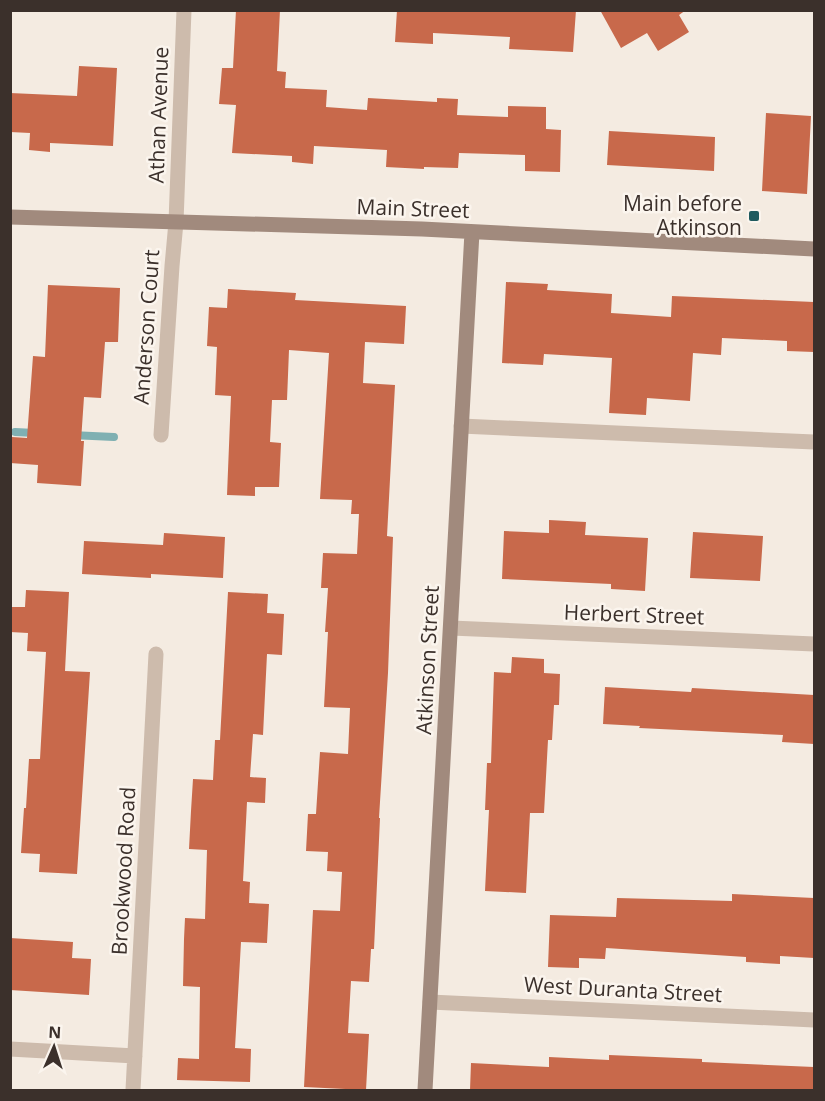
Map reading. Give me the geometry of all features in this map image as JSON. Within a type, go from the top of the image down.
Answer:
[{"type":"street","name":"Athan Avenue","points":[[176,222],[184,10]]},
{"type":"street","name":"Main Street","points":[[10,217],[472,232],[814,249]]},
{"type":"street","name":"Anderson Court","points":[[161,435],[176,222]]},
{"type":"street","name":"Atkinson Street","points":[[424,1090],[472,232]]},
{"type":"street","points":[[461,426],[814,442]]},
{"type":"street","name":"Herbert Street","points":[[451,628],[814,644]]},
{"type":"street","name":"Brookwood Road","points":[[133,1090],[156,654]]},
{"type":"street","name":"West Duranta Street","points":[[430,1002],[814,1020]]},
{"type":"street","points":[[10,1049],[135,1056]]},
{"type":"building","points":[[236,10],[280,10],[277,71],[286,72],[285,88],[327,90],[326,107],[367,110],[368,98],[437,102],[437,98],[458,99],[457,115],[508,117],[508,106],[546,107],[546,129],[561,130],[560,172],[525,171],[525,155],[459,153],[458,168],[424,167],[424,169],[386,167],[387,150],[314,146],[313,164],[292,162],[292,156],[232,153],[236,105],[219,104],[222,68],[233,68]]},
{"type":"building","points":[[397,10],[576,10],[573,52],[509,49],[510,37],[433,33],[433,44],[395,42]]},
{"type":"building","points":[[600,10],[686,10],[679,15],[689,32],[658,51],[647,33],[621,48]]},
{"type":"building","points":[[79,66],[117,68],[113,146],[50,143],[50,152],[29,150],[30,133],[10,132],[10,93],[77,96]]},
{"type":"building","points":[[766,113],[811,116],[807,194],[762,191]]},
{"type":"building","points":[[609,131],[715,137],[714,171],[607,165]]},
{"type":"building","points":[[506,282],[548,284],[547,290],[612,294],[611,313],[671,317],[672,296],[814,302],[814,352],[787,351],[787,341],[722,338],[721,355],[693,353],[690,401],[647,398],[646,415],[609,413],[612,358],[544,354],[543,365],[502,363]]},
{"type":"building","points":[[48,285],[120,288],[118,342],[105,342],[101,398],[84,397],[81,486],[37,483],[38,465],[10,463],[12,437],[27,438],[33,356],[45,357]]},
{"type":"building","points":[[228,289],[296,293],[295,300],[406,306],[404,344],[365,342],[363,383],[395,385],[387,536],[393,537],[388,673],[374,949],[371,949],[369,982],[351,981],[348,1033],[369,1034],[366,1090],[304,1087],[313,910],[340,911],[342,872],[327,871],[328,852],[306,851],[308,814],[316,814],[320,752],[348,754],[350,708],[324,707],[328,588],[321,588],[323,553],[357,554],[359,514],[351,514],[352,500],[320,499],[329,353],[289,350],[287,400],[272,400],[270,442],[281,443],[279,487],[255,487],[255,496],[227,495],[231,396],[215,395],[217,347],[207,346],[209,307],[227,308]]},
{"type":"building","points":[[549,520],[586,522],[585,535],[648,538],[645,591],[611,589],[611,584],[502,579],[504,531],[549,533]]},
{"type":"building","points":[[693,532],[763,536],[760,581],[690,578]]},
{"type":"building","points":[[164,533],[225,537],[223,578],[151,574],[151,578],[82,574],[84,541],[163,545]]},
{"type":"building","points":[[26,590],[69,592],[65,671],[90,672],[77,874],[39,872],[40,854],[21,853],[29,759],[40,759],[46,652],[27,651],[28,633],[10,632],[10,607],[25,607]]},
{"type":"building","points":[[228,592],[268,594],[267,613],[284,614],[282,655],[267,654],[263,735],[253,734],[250,777],[266,778],[265,803],[247,802],[243,881],[250,882],[249,903],[269,904],[267,943],[241,942],[235,1048],[251,1049],[250,1082],[177,1080],[178,1058],[199,1059],[200,987],[183,986],[184,939],[185,918],[205,919],[207,850],[189,849],[191,811],[193,779],[213,780],[215,740],[220,740]]},
{"type":"building","points":[[512,657],[544,659],[544,673],[560,674],[559,705],[554,705],[552,740],[548,740],[544,813],[530,813],[526,893],[485,891],[489,810],[485,810],[487,763],[491,763],[494,672],[511,673]]},
{"type":"building","points":[[605,687],[691,692],[692,688],[814,695],[814,744],[782,742],[783,735],[603,724]]},
{"type":"building","points":[[732,894],[814,898],[814,958],[780,956],[780,964],[746,962],[746,957],[606,948],[605,959],[579,958],[579,968],[548,967],[550,915],[616,917],[617,898],[732,901]]},
{"type":"building","points":[[10,938],[73,942],[72,958],[91,959],[89,995],[10,990]]},
{"type":"building","points":[[609,1055],[814,1067],[814,1090],[470,1090],[471,1063],[549,1067],[549,1057],[609,1060]]},
{"type":"waterway","points":[[15,432],[35,433]]},
{"type":"waterway","points":[[71,435],[114,437]]},
{"type":"place","name":"Main before Atkinson","points":[[754,216]]}]
